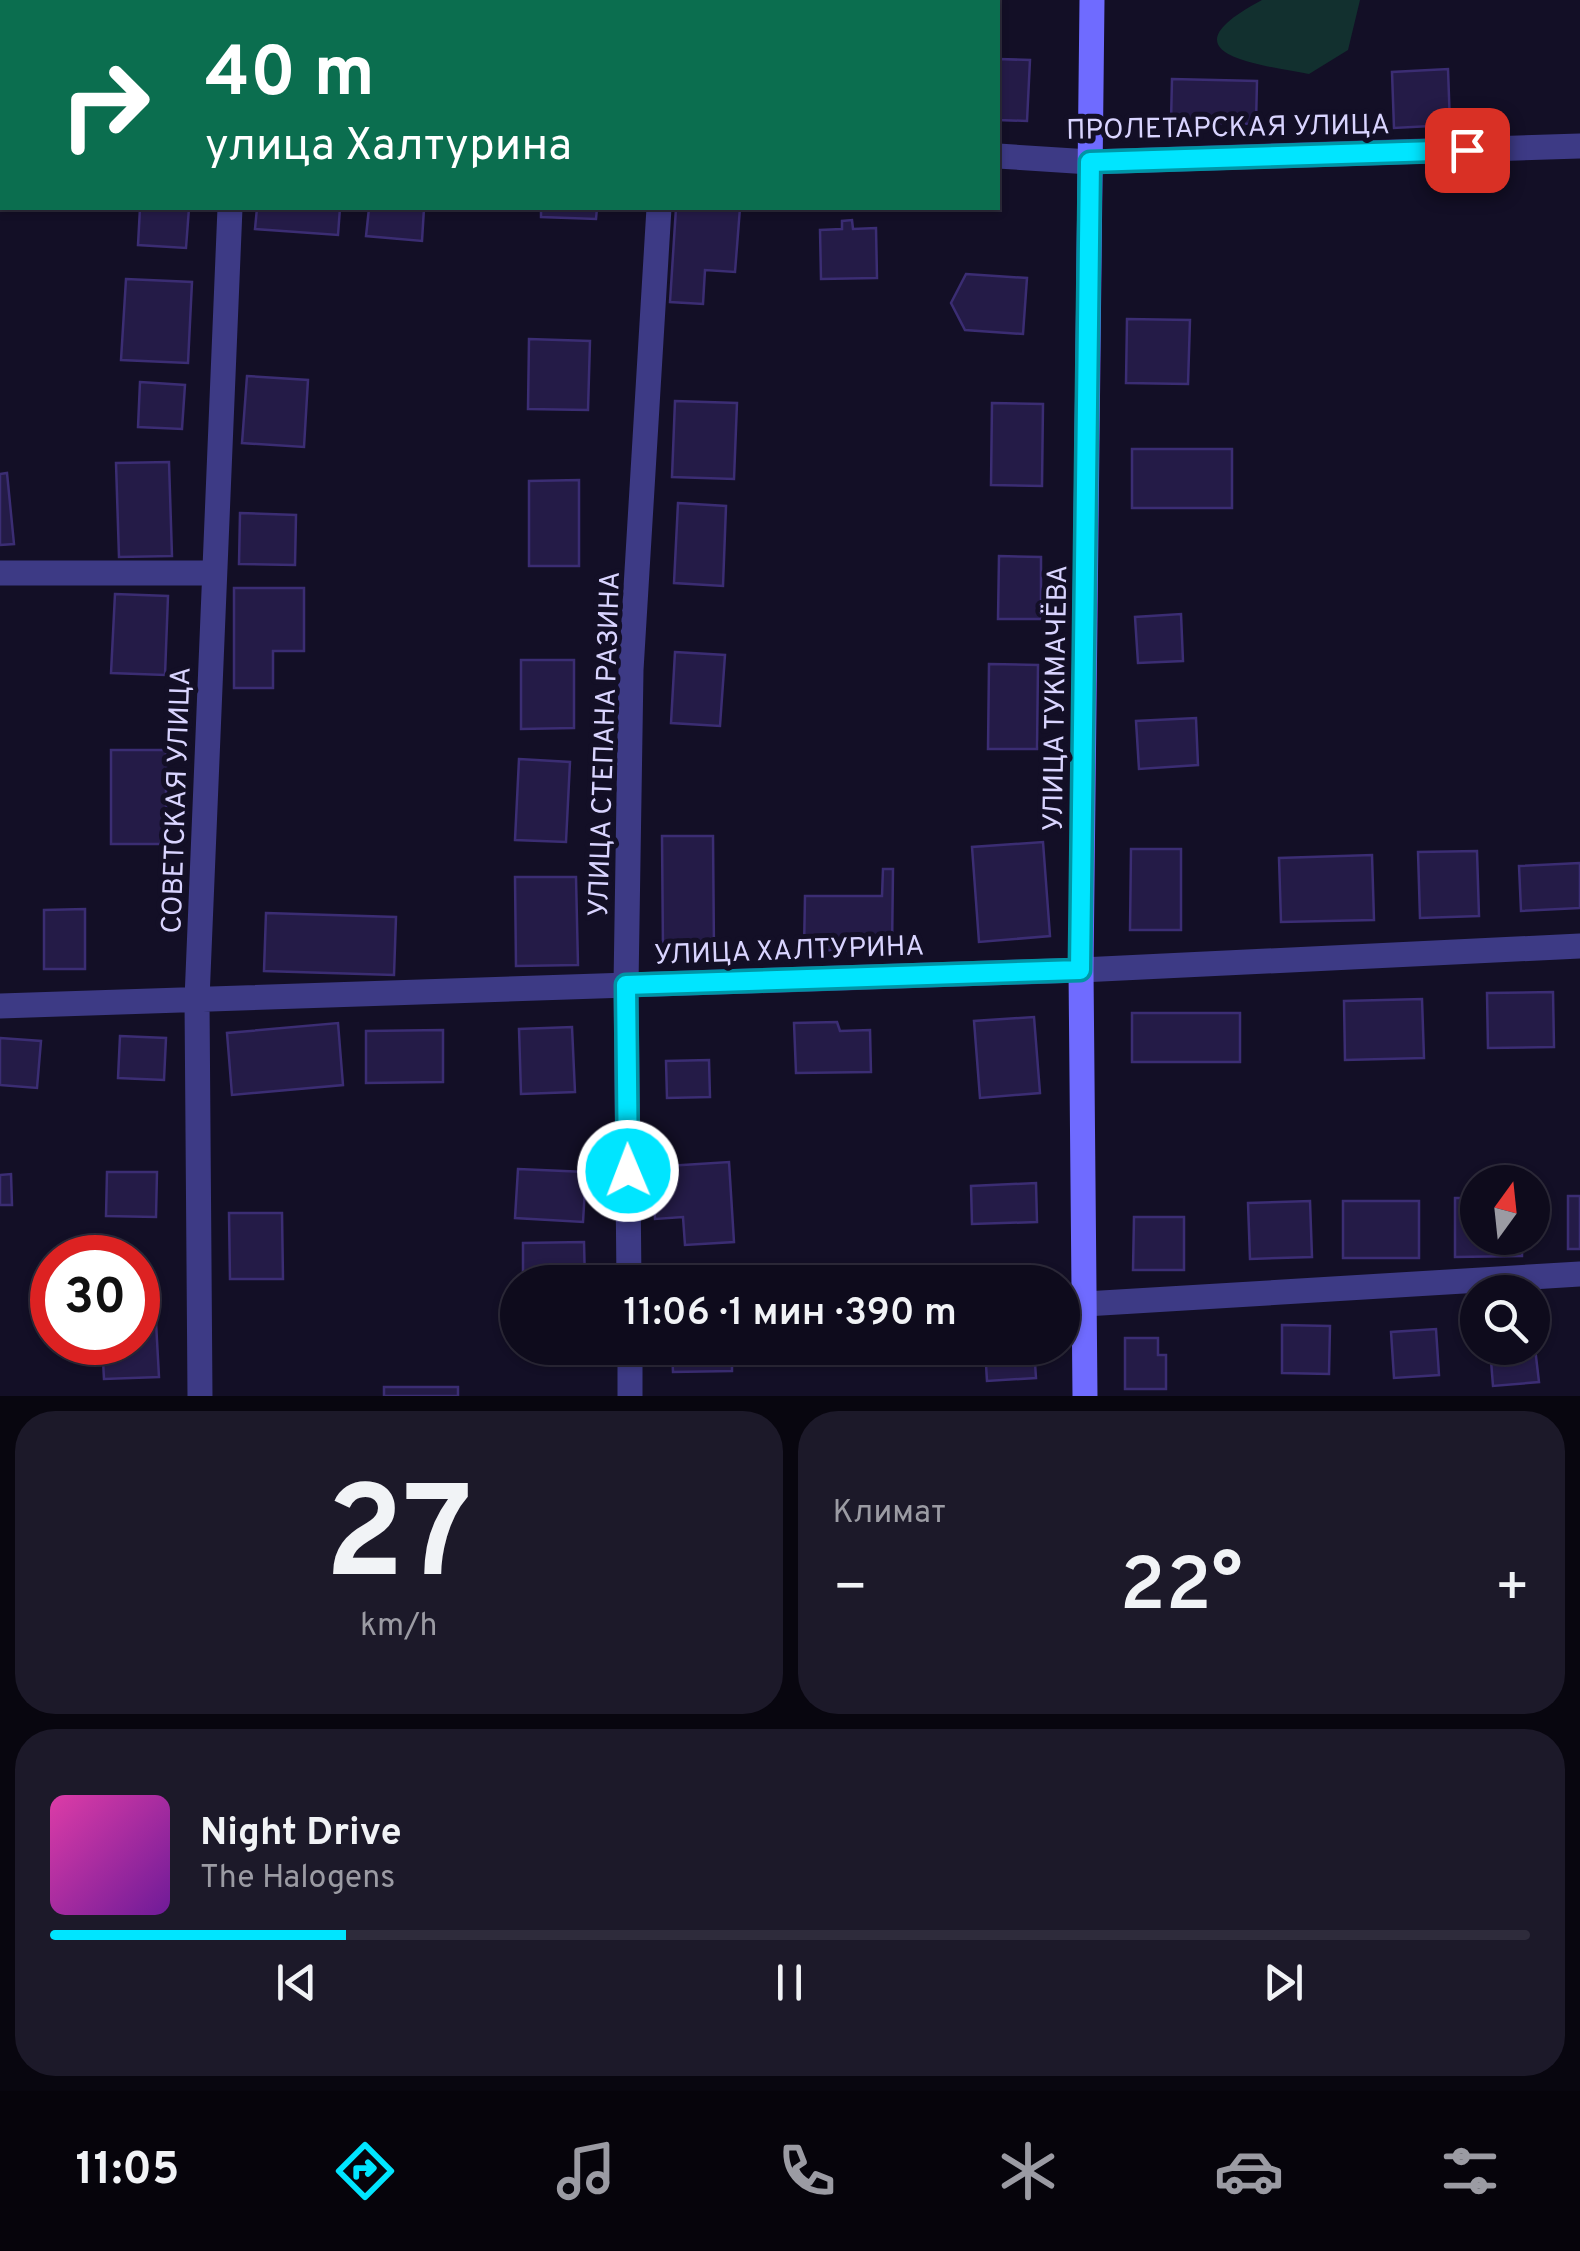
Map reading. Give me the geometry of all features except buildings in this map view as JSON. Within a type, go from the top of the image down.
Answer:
[{"type":"street","name":"УЛИЦА ТУКМАЧЁВА","points":[[1085,1396],[1080,970],[1092,0]]},
{"type":"street","name":"ПРОЛЕТАРСКАЯ УЛИЦА","points":[[1000,156],[1090,162],[1580,146]]},
{"type":"street","name":"СОВЕТСКАЯ УЛИЦА","points":[[200,1396],[197,999],[230,210]]},
{"type":"street","name":"УЛИЦА СТЕПАНА РАЗИНА","points":[[629,1265],[626,985],[631,670],[659,210]]},
{"type":"street","points":[[0,573],[214,573]]},
{"type":"street","name":"УЛИЦА ХАЛТУРИНА","points":[[0,1006],[1080,970],[1580,946]]},
{"type":"street","points":[[1085,1304],[1580,1274]]},
{"type":"street","points":[[630,1365],[630,1396]]},
{"type":"green space","points":[[1262,0],[1360,0],[1348,50],[1309,74],[1227,54],[1218,45],[1219,33],[1233,18]]},
{"type":"route","points":[[628,1171],[626,985],[1080,970],[1090,162],[1467,150]]}]
